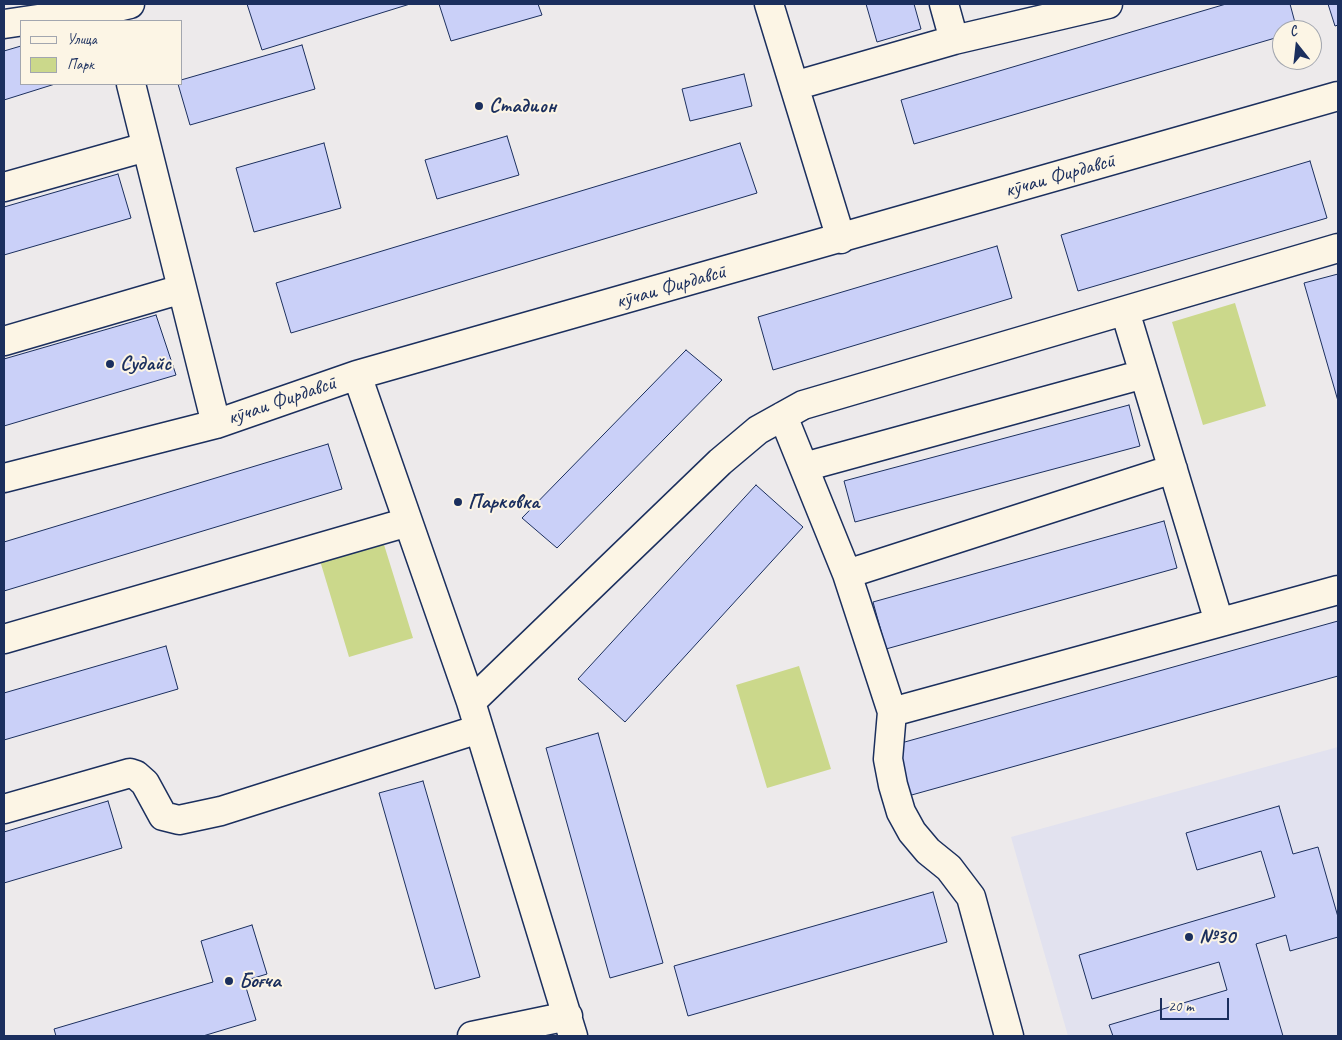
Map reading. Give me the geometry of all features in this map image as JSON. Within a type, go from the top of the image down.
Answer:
[{"type":"street","points":[[770,4],[841,239]]},
{"type":"street","points":[[944,4],[954,40]]},
{"type":"street","points":[[794,86],[954,40],[1108,4]]},
{"type":"street","points":[[40,20],[120,11]]},
{"type":"street","points":[[4,24],[20,22]]},
{"type":"street","points":[[131,85],[216,424]]},
{"type":"street","name":"кӯчаи Фирдавсӣ","points":[[4,478],[216,424],[356,376],[1338,96]]},
{"type":"street","points":[[4,187],[146,147]]},
{"type":"street","points":[[471,702],[720,462],[758,430],[803,405],[1338,248]]},
{"type":"street","points":[[4,341],[182,289]]},
{"type":"street","points":[[1125,311],[1219,622]]},
{"type":"street","points":[[804,467],[1144,374]]},
{"type":"street","points":[[356,376],[471,702],[570,1026],[472,1036]]},
{"type":"street","points":[[784,416],[847,574],[892,712],[888,759],[901,812],[912,832],[928,851],[949,868],[971,897],[1009,1036]]},
{"type":"street","points":[[847,574],[1173,469]]},
{"type":"street","points":[[4,638],[408,522]]},
{"type":"street","points":[[892,712],[1338,590]]},
{"type":"street","points":[[4,808],[130,774],[136,775],[145,783],[164,816],[179,820],[221,811],[479,729]]},
{"type":"shaded area","name":"№30","points":[[1338,747],[1338,1036],[1068,1036],[1011,837]]},
{"type":"green space","points":[[1235,303],[1266,406],[1203,425],[1172,322]]},
{"type":"green space","points":[[381,535],[413,638],[349,657],[318,554]]},
{"type":"green space","points":[[799,666],[831,769],[767,788],[736,685]]},
{"type":"building","points":[[247,4],[410,4],[262,50]]},
{"type":"building","points":[[439,4],[538,4],[542,15],[451,41]]},
{"type":"building","points":[[866,4],[914,4],[921,29],[877,42]]},
{"type":"building","points":[[1226,4],[1290,4],[1294,20],[1272,20],[1272,39],[914,144],[901,100]]},
{"type":"building","points":[[1328,4],[1338,4],[1338,25],[1335,26]]},
{"type":"building","points":[[302,45],[315,89],[190,125],[178,85],[182,85],[182,80]]},
{"type":"building","points":[[20,46],[20,85],[52,85],[4,100],[4,51]]},
{"type":"building","points":[[744,74],[752,106],[690,121],[682,89]]},
{"type":"building","points":[[507,136],[519,175],[437,199],[425,160]]},
{"type":"building","points":[[324,143],[341,208],[254,232],[236,168]]},
{"type":"building","points":[[740,143],[757,193],[291,333],[276,283]]},
{"type":"building","points":[[1310,161],[1327,218],[1078,291],[1061,235]]},
{"type":"building","points":[[118,174],[131,218],[4,255],[4,207]]},
{"type":"building","points":[[997,246],[1012,298],[773,370],[758,317]]},
{"type":"building","points":[[1338,274],[1338,401],[1304,283]]},
{"type":"building","points":[[156,315],[176,375],[4,426],[4,359]]},
{"type":"building","points":[[686,350],[722,380],[557,548],[522,518]]},
{"type":"building","points":[[1129,405],[1140,446],[855,522],[844,481]]},
{"type":"building","points":[[328,444],[342,489],[4,591],[4,542]]},
{"type":"building","points":[[756,485],[803,527],[625,722],[578,679]]},
{"type":"building","points":[[1164,521],[1177,568],[886,649],[873,602]]},
{"type":"building","points":[[1338,621],[1338,676],[908,796],[894,745]]},
{"type":"building","points":[[166,646],[178,689],[4,740],[4,693]]},
{"type":"building","points":[[598,733],[663,963],[610,978],[546,748]]},
{"type":"building","points":[[423,781],[480,977],[435,989],[379,793]]},
{"type":"building","points":[[108,801],[122,848],[4,883],[4,832]]},
{"type":"building","points":[[1279,806],[1293,854],[1318,847],[1338,917],[1338,937],[1290,951],[1286,935],[1256,944],[1283,1036],[1113,1036],[1109,1025],[1227,990],[1219,962],[1092,999],[1079,955],[1275,897],[1261,851],[1197,870],[1186,833]]},
{"type":"building","points":[[933,892],[947,942],[688,1016],[674,966]]},
{"type":"building","name":"Боғча","points":[[252,925],[267,974],[244,981],[256,1020],[203,1036],[56,1036],[54,1029],[213,982],[201,941]]},
{"type":"place","name":"Стадион","points":[[479,106]]},
{"type":"place","name":"Судайс","points":[[110,364]]},
{"type":"place","name":"Парковка","points":[[458,502]]},
{"type":"place","name":"№30","points":[[1189,937]]},
{"type":"place","name":"Боғча","points":[[229,981]]}]
